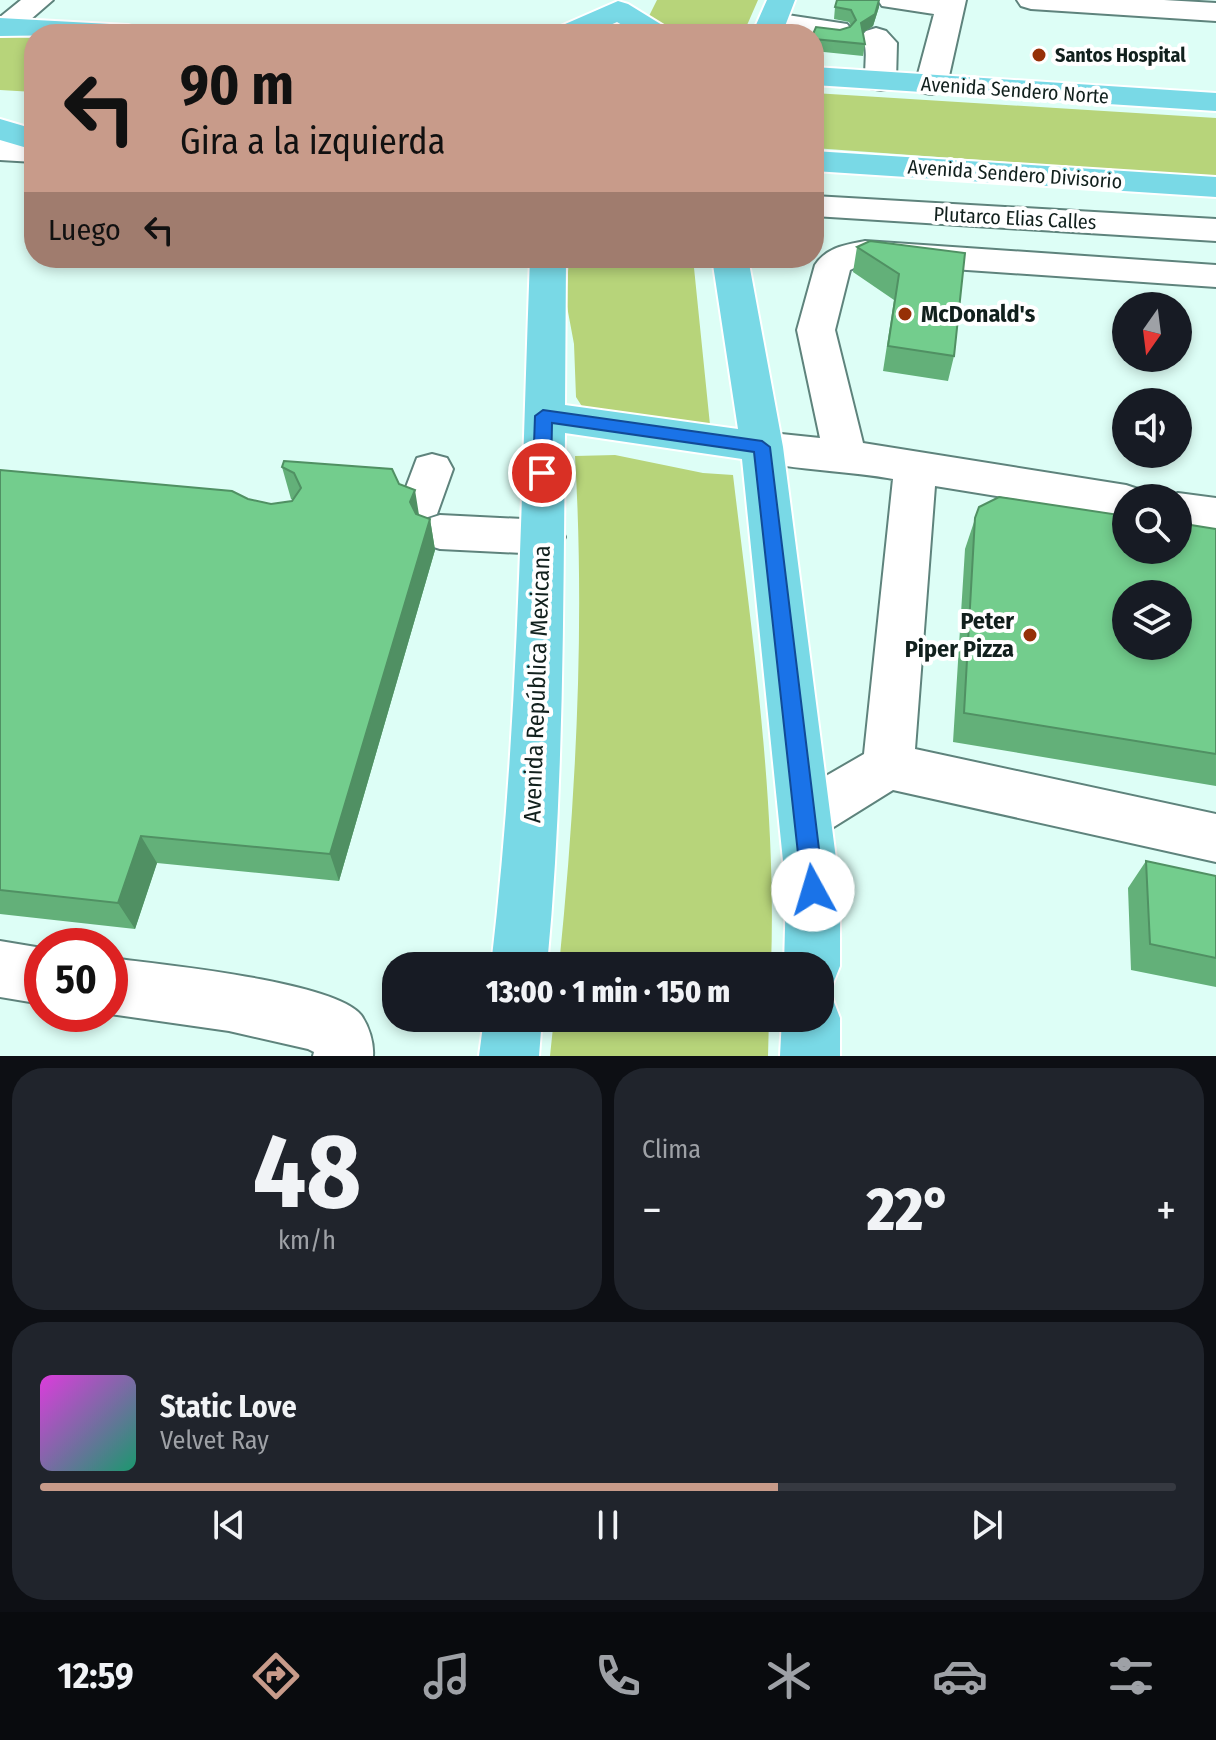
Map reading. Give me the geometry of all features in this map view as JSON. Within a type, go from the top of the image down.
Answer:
[{"type":"main road","points":[[593,24],[617,15],[636,24]]},
{"type":"main road","points":[[2,27],[24,28]]},
{"type":"main road","name":"Avenida Sendero Norte","points":[[824,77],[1216,102]]},
{"type":"main road","points":[[0,111],[24,113]]},
{"type":"main road","points":[[0,129],[24,137]]},
{"type":"main road","name":"Avenida Sendero Divisorio","points":[[824,162],[1216,187]]},
{"type":"main road","name":"Avenida República Mexicana","points":[[520,952],[532,843],[543,537],[548,268]]},
{"type":"main road","points":[[732,268],[762,447],[813,890],[812,952]]},
{"type":"main road","points":[[543,416],[762,447]]},
{"type":"main road","points":[[509,1056],[512,1032]]},
{"type":"main road","points":[[810,1056],[811,1032]]},
{"type":"street","points":[[2,27],[39,0]]},
{"type":"street","points":[[892,0],[951,4],[931,85]]},
{"type":"street","points":[[1031,0],[1216,12]]},
{"type":"street","points":[[824,29],[837,30]]},
{"type":"street","points":[[876,37],[882,43],[881,81]]},
{"type":"street","points":[[0,150],[24,151]]},
{"type":"street","name":"Plutarco Elias Calles","points":[[824,207],[1216,230]]},
{"type":"street","points":[[845,455],[816,330],[833,265],[845,256],[865,252],[1216,276]]},
{"type":"street","points":[[762,447],[845,455],[1112,499]]},
{"type":"street","points":[[888,766],[915,468]]},
{"type":"street","points":[[432,501],[543,537]]},
{"type":"street","points":[[1192,511],[1216,514]]},
{"type":"street","points":[[805,816],[888,766],[1216,838]]},
{"type":"street","points":[[0,969],[24,973]]},
{"type":"street","points":[[128,989],[272,1010],[337,1033],[344,1045],[343,1056]]},
{"type":"green space","points":[[657,0],[758,0],[748,24],[655,24],[648,18]]},
{"type":"green space","points":[[0,36],[24,37],[24,91],[0,90]]},
{"type":"green space","points":[[824,94],[1216,118],[1216,177],[824,149]]},
{"type":"green space","points":[[568,268],[694,268],[710,425],[623,417],[583,408],[576,397],[574,344],[566,301]]},
{"type":"green space","points":[[615,455],[703,473],[733,475],[767,782],[771,952],[560,952],[570,839],[579,648],[575,456]]},
{"type":"green space","points":[[553,1032],[769,1032],[768,1056],[550,1056]]},
{"type":"building","points":[[837,0],[879,0],[875,14],[861,23],[865,44],[824,40],[824,28],[840,30],[850,27],[856,20],[851,10],[835,7]]},
{"type":"building","points":[[870,241],[965,253],[954,356],[888,346],[899,274],[857,247]]},
{"type":"building","points":[[284,461],[392,469],[399,484],[415,490],[410,502],[416,514],[430,519],[330,854],[141,836],[118,903],[0,890],[0,470],[232,491],[248,499],[271,504],[292,501],[301,488],[294,473],[282,467]]},
{"type":"building","points":[[999,497],[1112,514],[1112,564],[1192,564],[1192,525],[1216,529],[1216,754],[964,713],[975,518],[979,507]]},
{"type":"building","points":[[1146,861],[1216,876],[1216,958],[1150,944]]},
{"type":"place","name":"Santos Hospital","points":[[1039,55]]},
{"type":"place","name":"McDonald's","points":[[905,314]]},
{"type":"place","name":"Peter Piper Pizza","points":[[1030,635]]},
{"type":"route","points":[[542,473],[543,416],[762,447],[813,890]]}]
